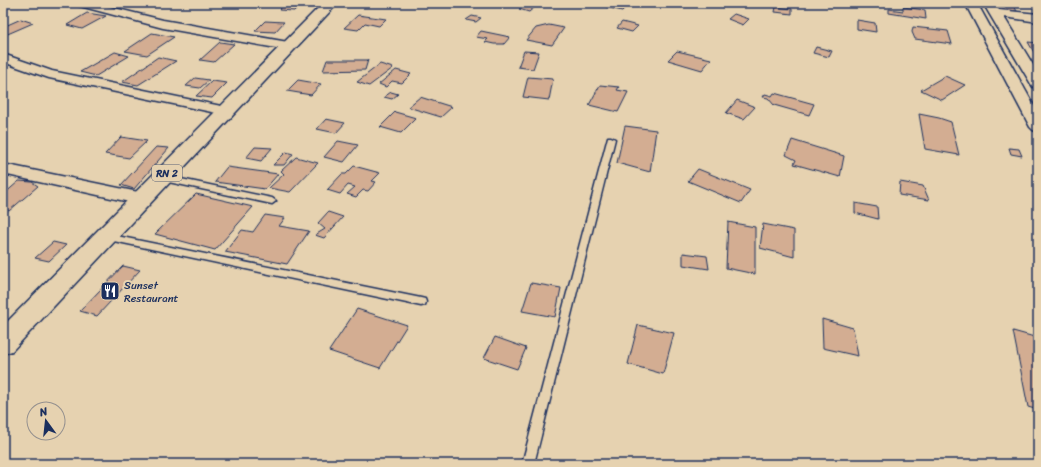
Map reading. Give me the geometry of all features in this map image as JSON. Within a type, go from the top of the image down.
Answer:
[{"type":"highway","name":"RN 2","points":[[3,344],[331,3]]},
{"type":"street","points":[[80,3],[163,24],[288,46]]},
{"type":"street","points":[[971,3],[1038,127]]},
{"type":"street","points":[[992,8],[1038,18]]},
{"type":"street","points":[[992,8],[1038,84]]},
{"type":"street","points":[[3,58],[49,74],[226,111]]},
{"type":"street","points":[[3,169],[143,199]]},
{"type":"lane","points":[[528,464],[612,139]]},
{"type":"lane","points":[[162,178],[272,201]]},
{"type":"lane","points":[[107,237],[421,302]]},
{"type":"building","points":[[286,3],[302,3],[294,11],[279,10]]},
{"type":"building","points":[[610,3],[621,3],[628,5],[622,11],[606,7]]},
{"type":"building","points":[[997,3],[1012,3],[1017,11],[1000,10]]},
{"type":"building","points":[[526,4],[536,6],[529,12],[519,9]]},
{"type":"building","points":[[776,7],[792,9],[792,14],[775,12]]},
{"type":"building","points":[[903,7],[925,10],[926,19],[889,13],[889,9],[903,11]]},
{"type":"building","points":[[87,13],[106,16],[82,29],[67,25]]},
{"type":"building","points":[[734,14],[749,19],[743,25],[728,19]]},
{"type":"building","points":[[358,15],[386,19],[379,26],[365,23],[358,30],[344,28]]},
{"type":"building","points":[[472,16],[481,18],[476,22],[466,20]]},
{"type":"building","points":[[21,19],[33,23],[3,36],[3,27]]},
{"type":"building","points":[[857,20],[875,23],[876,32],[857,29]]},
{"type":"building","points":[[265,21],[284,22],[275,32],[255,31]]},
{"type":"building","points":[[622,22],[638,26],[632,32],[617,28]]},
{"type":"building","points":[[549,25],[564,28],[552,45],[526,40],[536,28]]},
{"type":"building","points":[[913,27],[948,31],[952,44],[915,39],[912,32]]},
{"type":"building","points":[[481,31],[510,37],[504,44],[494,44],[485,42],[488,39],[476,37]]},
{"type":"building","points":[[152,33],[174,37],[147,55],[125,51]]},
{"type":"building","points":[[220,42],[234,44],[214,62],[200,60]]},
{"type":"building","points":[[1028,42],[1038,43],[1038,57],[1036,56]]},
{"type":"building","points":[[816,47],[832,51],[829,57],[813,53]]},
{"type":"building","points":[[524,51],[539,52],[533,69],[518,67]]},
{"type":"building","points":[[677,51],[711,59],[702,70],[668,60]]},
{"type":"building","points":[[115,52],[129,56],[96,76],[80,72]]},
{"type":"building","points":[[158,57],[176,61],[138,85],[122,82]]},
{"type":"building","points":[[327,60],[368,60],[365,70],[323,71]]},
{"type":"building","points":[[380,64],[393,68],[369,86],[357,82]]},
{"type":"building","points":[[396,70],[411,74],[402,83],[392,81],[386,87],[379,84]]},
{"type":"building","points":[[945,76],[965,85],[942,100],[921,90]]},
{"type":"building","points":[[528,77],[553,79],[549,100],[523,97]]},
{"type":"building","points":[[195,78],[209,80],[200,88],[186,86]]},
{"type":"building","points":[[298,80],[321,84],[311,95],[287,91]]},
{"type":"building","points":[[212,81],[227,83],[212,98],[196,96]]},
{"type":"building","points":[[600,85],[619,87],[617,90],[628,92],[618,112],[589,105]]},
{"type":"building","points":[[391,92],[398,94],[392,99],[384,97]]},
{"type":"building","points":[[774,93],[814,104],[809,115],[774,105],[768,98],[763,97],[765,94],[772,96]]},
{"type":"building","points":[[420,97],[452,107],[441,117],[408,107]]},
{"type":"building","points":[[737,100],[755,107],[744,119],[726,113]]},
{"type":"building","points":[[395,112],[416,118],[401,133],[380,127]]},
{"type":"building","points":[[919,114],[951,122],[959,155],[925,149]]},
{"type":"building","points":[[326,119],[345,123],[336,133],[317,129]]},
{"type":"building","points":[[625,126],[656,130],[650,172],[617,163]]},
{"type":"building","points":[[121,137],[147,141],[129,158],[105,154]]},
{"type":"building","points":[[792,140],[844,156],[840,177],[794,164],[796,160],[786,155]]},
{"type":"building","points":[[338,141],[358,145],[344,162],[324,157]]},
{"type":"building","points":[[156,147],[169,148],[134,189],[121,185]]},
{"type":"building","points":[[255,147],[272,148],[261,161],[246,158]]},
{"type":"building","points":[[1009,148],[1019,149],[1022,156],[1011,154]]},
{"type":"building","points":[[286,152],[293,154],[284,165],[273,165]]},
{"type":"building","points":[[296,157],[318,163],[290,192],[269,188],[284,174],[281,171]]},
{"type":"building","points":[[354,166],[380,173],[372,181],[376,182],[368,191],[363,190],[356,197],[347,194],[355,187],[348,185],[340,194],[327,190],[342,174],[346,174]]},
{"type":"building","points":[[227,167],[278,174],[265,189],[215,182]]},
{"type":"building","points":[[698,169],[750,190],[741,203],[688,181]]},
{"type":"building","points":[[19,181],[32,182],[38,186],[9,211],[3,208],[3,195]]},
{"type":"building","points":[[900,182],[923,186],[929,200],[899,195]]},
{"type":"building","points":[[196,194],[253,207],[215,250],[155,234]]},
{"type":"building","points":[[855,203],[877,207],[878,219],[855,213]]},
{"type":"building","points":[[328,212],[343,217],[324,238],[315,235],[325,229],[318,223]]},
{"type":"building","points":[[265,215],[285,218],[279,226],[309,231],[287,264],[225,252],[242,230],[253,232]]},
{"type":"building","points":[[728,222],[755,227],[755,274],[726,268]]},
{"type":"building","points":[[763,224],[794,230],[794,257],[760,248]]},
{"type":"building","points":[[53,242],[66,245],[49,261],[35,258]]},
{"type":"building","points":[[683,253],[707,256],[709,269],[683,265]]},
{"type":"building","name":"Sunset Restaurant","points":[[123,266],[140,270],[97,316],[80,311]]},
{"type":"building","points":[[531,283],[561,288],[555,317],[522,311]]},
{"type":"building","points":[[357,309],[407,325],[380,368],[329,351]]},
{"type":"building","points":[[822,319],[853,328],[858,356],[823,348]]},
{"type":"building","points":[[638,325],[674,333],[663,374],[628,364]]},
{"type":"building","points":[[1013,331],[1038,338],[1038,410],[1028,407]]},
{"type":"building","points":[[495,337],[526,348],[517,369],[484,358]]},
{"type":"place","name":"Sunset Restaurant","points":[[110,291]]}]
